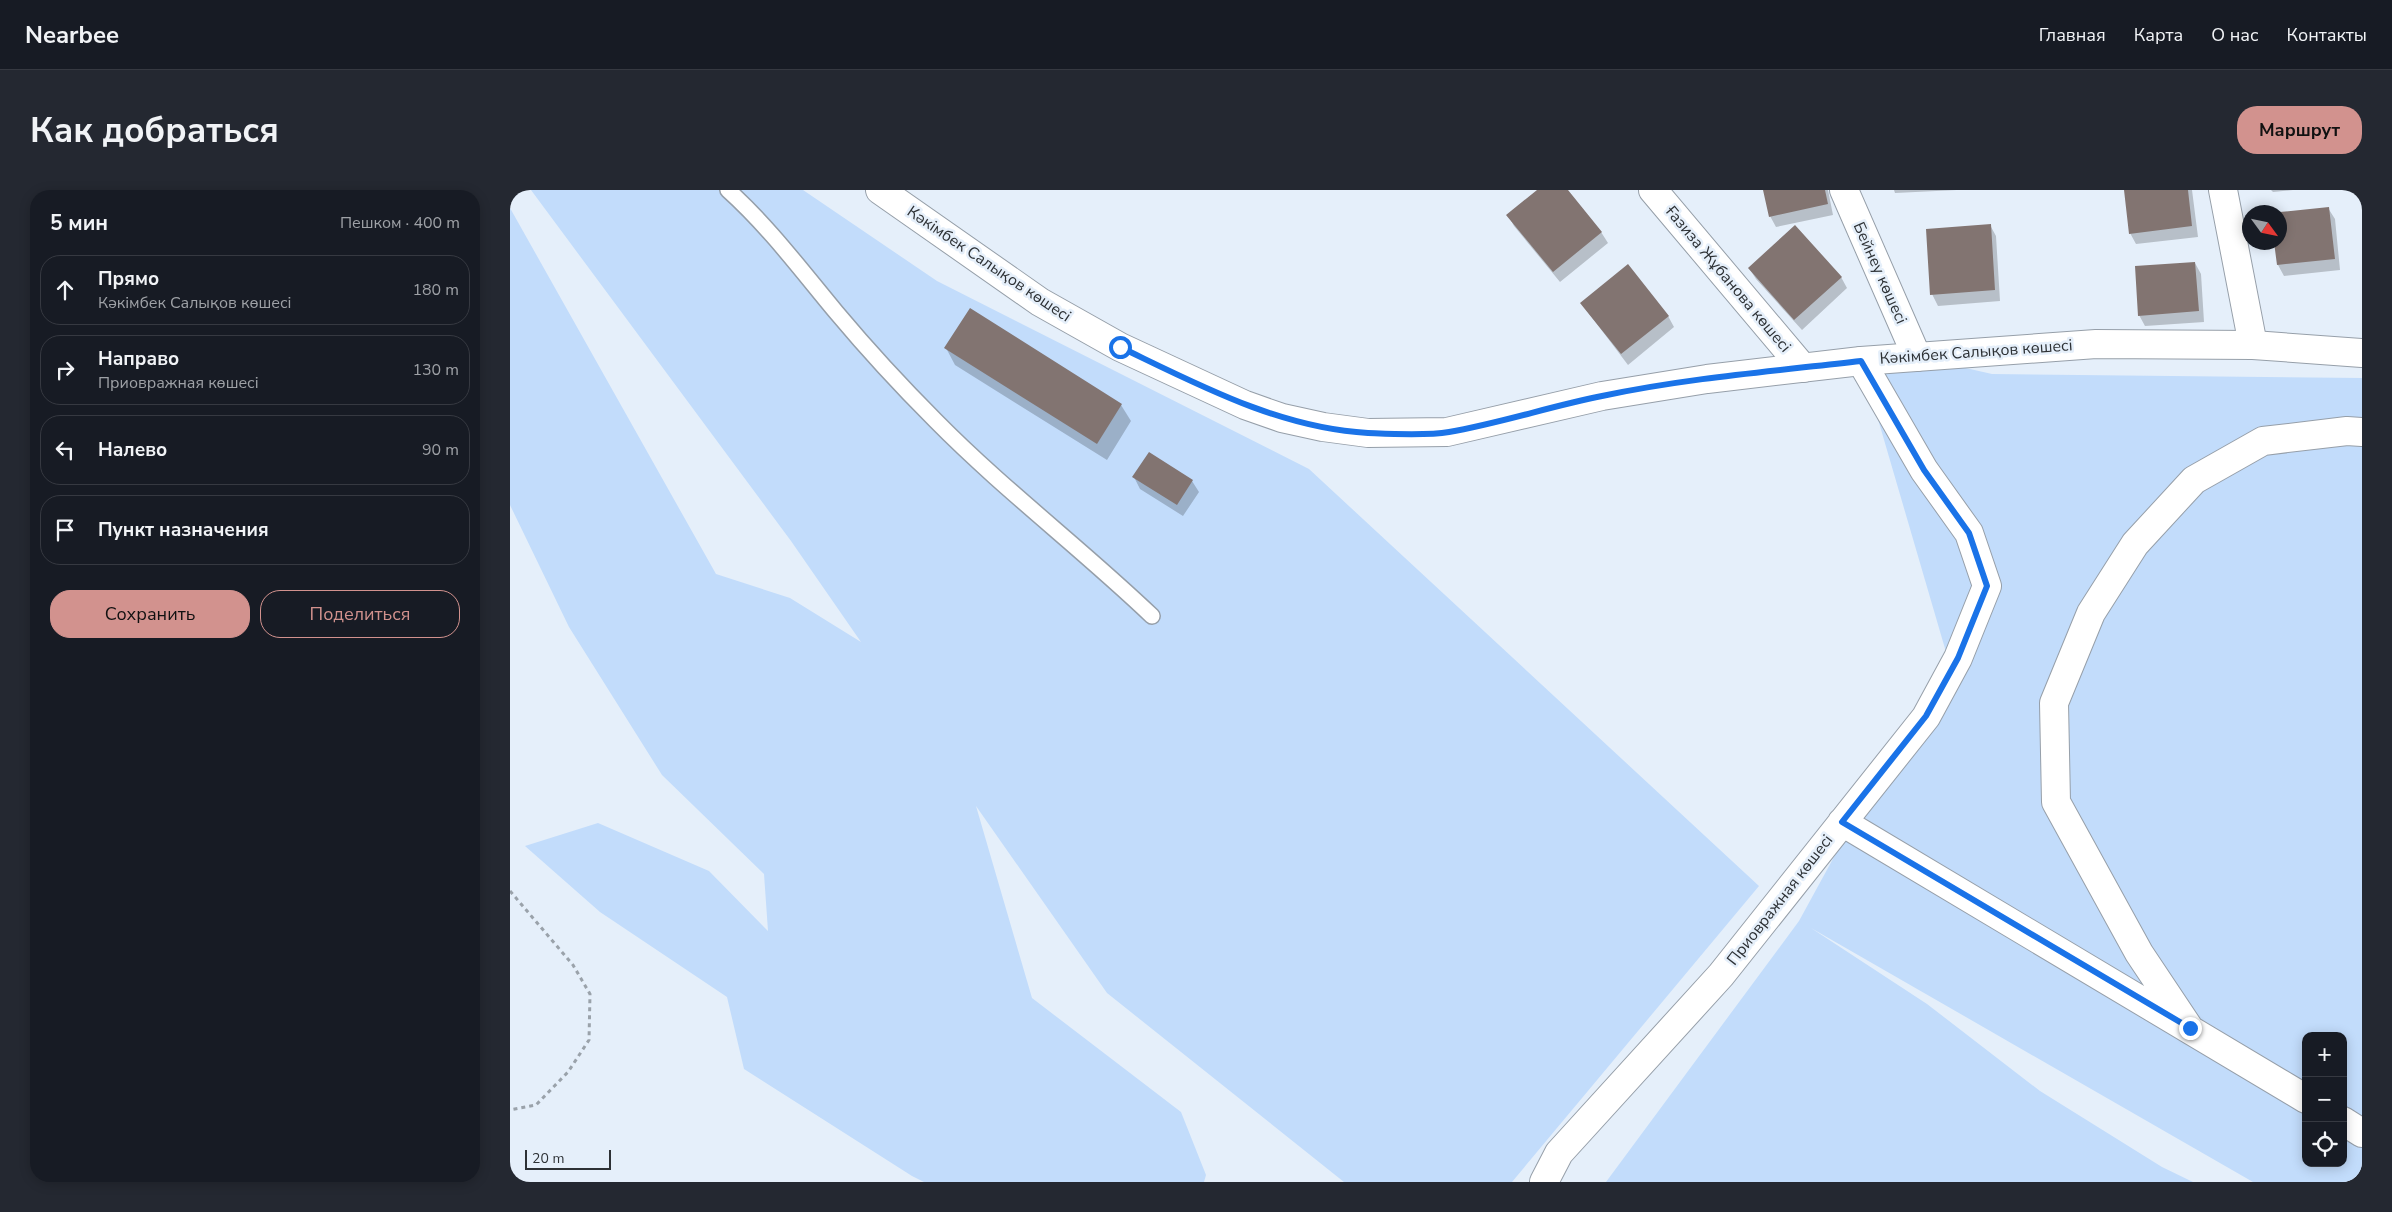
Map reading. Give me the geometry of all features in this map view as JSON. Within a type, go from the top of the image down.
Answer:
[{"type":"street","name":"Кәкімбек Салықов көшесі","points":[[880,190],[1040,302],[1120,347],[1245,405],[1282,418],[1323,427],[1368,433],[1447,432],[1602,396],[1707,378],[1861,361],[2096,344],[2253,346],[2362,353]]},
{"type":"street","name":"Ғазиза Жұбанова көшесі","points":[[1653,190],[1803,368]]},
{"type":"street","name":"Бейнеу көшесі","points":[[1844,190],[1917,357]]},
{"type":"street","points":[[2223,190],[2253,346]]},
{"type":"street","name":"Приовражная көшесі","points":[[1544,1182],[1559,1153],[1721,975],[1926,716],[1958,658],[1987,586],[1969,533],[1924,470],[1861,361]]},
{"type":"street","points":[[2190,1028],[2139,953],[2056,802],[2054,704],[2090,613],[2134,544],[2194,480],[2263,441],[2347,431],[2362,432]]},
{"type":"street","points":[[1842,822],[2302,1097]]},
{"type":"street","points":[[2347,1124],[2362,1133]]},
{"type":"lane","points":[[728,190],[757,216],[838,314],[936,421],[1006,488],[1101,567],[1152,616]]},
{"type":"path","points":[[510,891],[573,965],[590,994],[589,1040],[568,1072],[536,1105],[510,1110]]},
{"type":"shaded area","points":[[531,190],[803,190],[937,281],[1309,469],[1759,886],[1512,1182],[1344,1182],[1107,993],[976,806],[1032,998],[1181,1112],[1206,1175],[1204,1182],[924,1182],[912,1176],[744,1069],[727,997],[600,912],[525,846],[598,823],[709,871],[768,931],[764,874],[662,775],[569,627],[510,505],[510,208],[716,574],[790,598],[861,642],[791,541]]},
{"type":"shaded area","points":[[1917,357],[1992,374],[2362,378],[2362,1182],[2253,1182],[1811,928],[1927,1004],[2040,1091],[2162,1167],[2193,1182],[1606,1182],[1799,921],[1946,652],[1861,361]]},
{"type":"building","points":[[1537,190],[1568,190],[1602,232],[1553,272],[1506,215]]},
{"type":"building","points":[[1763,190],[1825,190],[1828,204],[1769,217]]},
{"type":"building","points":[[2124,190],[2188,190],[2192,226],[2129,234]]},
{"type":"building","points":[[2329,207],[2335,259],[2277,265],[2275,250],[2287,250],[2287,211]]},
{"type":"building","points":[[1991,224],[1995,290],[1930,295],[1926,229]]},
{"type":"building","points":[[1795,225],[1842,277],[1794,320],[1748,268]]},
{"type":"building","points":[[2195,262],[2199,311],[2138,316],[2135,266]]},
{"type":"building","points":[[1628,264],[1669,316],[1621,354],[1580,303]]},
{"type":"building","points":[[970,308],[1122,404],[1097,444],[944,348]]},
{"type":"building","points":[[1149,452],[1193,480],[1177,505],[1132,477]]},
{"type":"route","points":[[1120,347],[1203,387],[1282,418],[1323,427],[1368,433],[1447,432],[1602,396],[1707,378],[1861,361],[1924,470],[1969,533],[1987,586],[1958,658],[1926,716],[1842,822],[2190,1028]]}]
